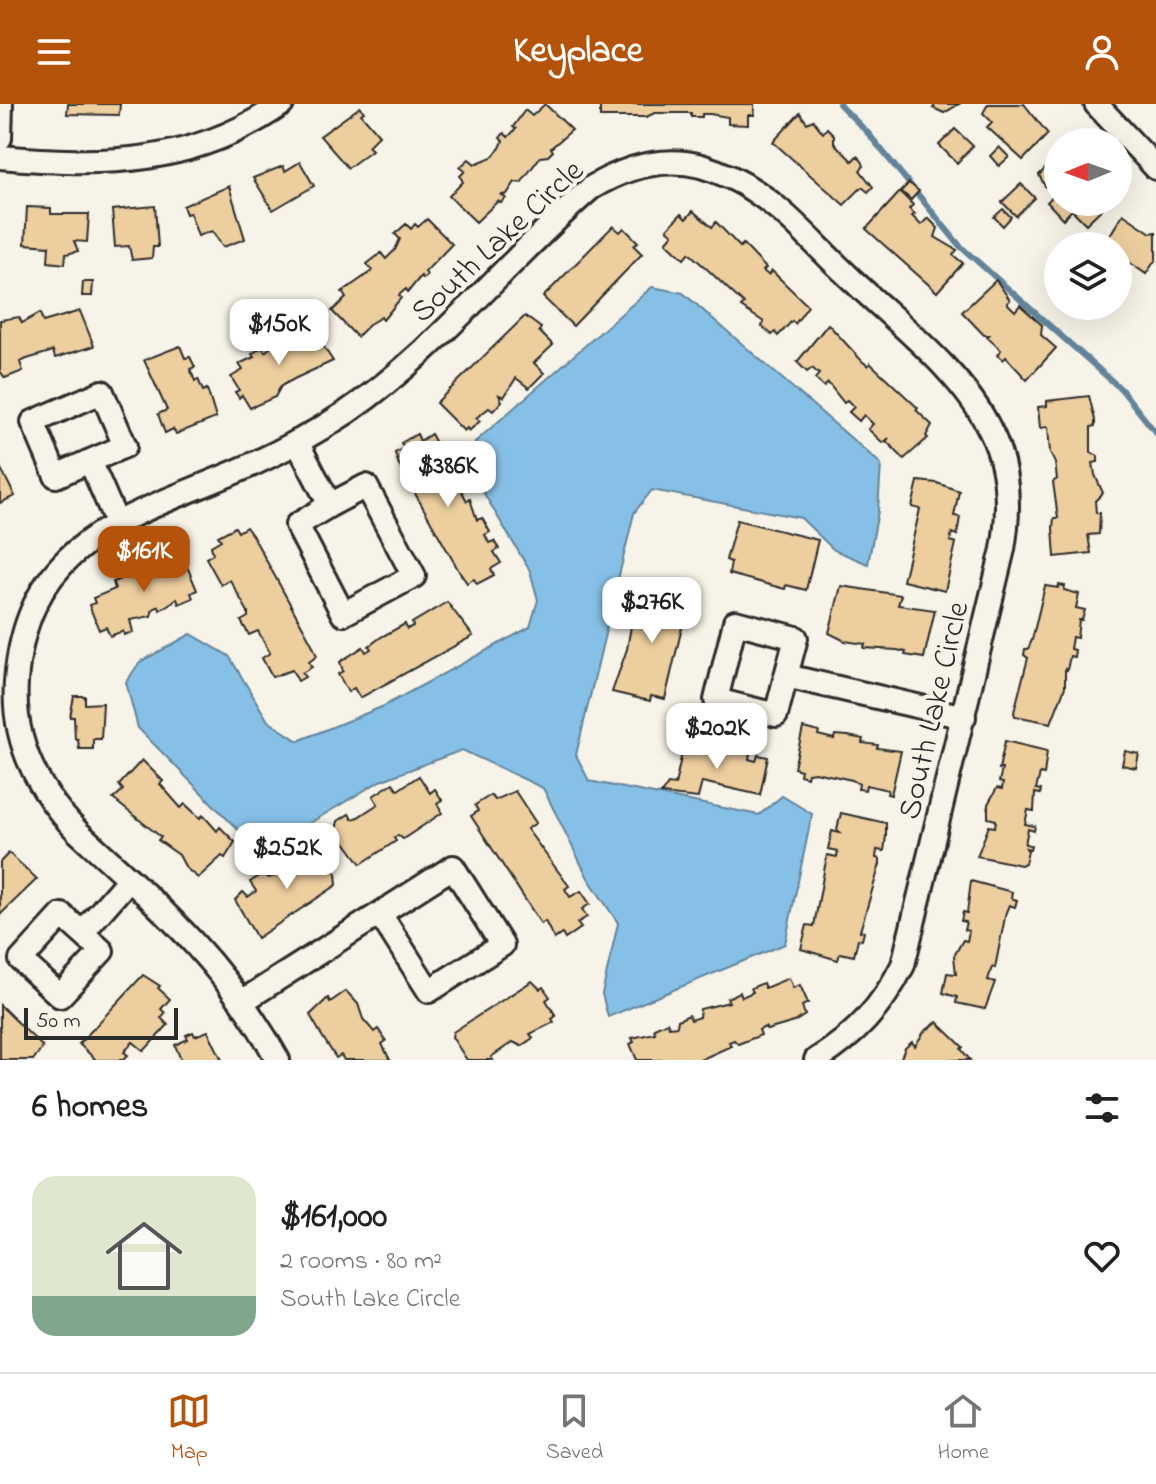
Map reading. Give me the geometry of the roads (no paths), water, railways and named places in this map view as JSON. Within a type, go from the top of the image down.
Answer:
[{"type":"street","points":[[0,138],[1,104]]},
{"type":"street","points":[[0,157],[82,163],[160,157],[232,133],[282,104]]},
{"type":"street","points":[[1096,104],[1156,168]]},
{"type":"street","name":"South Lake Circle","points":[[278,1060],[243,1001],[182,927],[60,814],[9,728],[8,692],[41,593],[66,560],[99,531],[297,442],[345,413],[424,352],[591,188],[612,175],[657,163],[686,163],[730,176],[775,207],[961,385],[992,432],[1002,462],[1008,521],[903,965],[890,991],[861,1027],[816,1060]]},
{"type":"street","points":[[297,442],[330,505]]},
{"type":"street","points":[[90,461],[116,521]]},
{"type":"street","points":[[366,486],[414,576],[343,614],[297,525],[330,505],[366,486]]},
{"type":"street","points":[[735,622],[796,638],[786,676],[776,715],[716,700],[735,622]]},
{"type":"street","points":[[786,676],[964,717]]},
{"type":"street","points":[[243,1001],[453,867],[502,945],[429,991],[380,914]]},
{"type":"street","points":[[82,933],[129,879]]},
{"type":"water","points":[[652,287],[683,293],[881,464],[878,511],[868,564],[834,550],[801,518],[652,490],[634,513],[576,755],[589,781],[759,815],[782,796],[812,814],[785,944],[608,1017],[602,994],[618,923],[588,878],[543,788],[462,750],[380,781],[275,844],[247,839],[138,728],[126,682],[140,662],[191,634],[229,656],[268,721],[298,741],[384,706],[530,627],[538,600],[530,571],[473,475],[475,442]]},
{"type":"waterway","points":[[839,104],[867,132],[960,246],[1121,389],[1156,433]]}]
